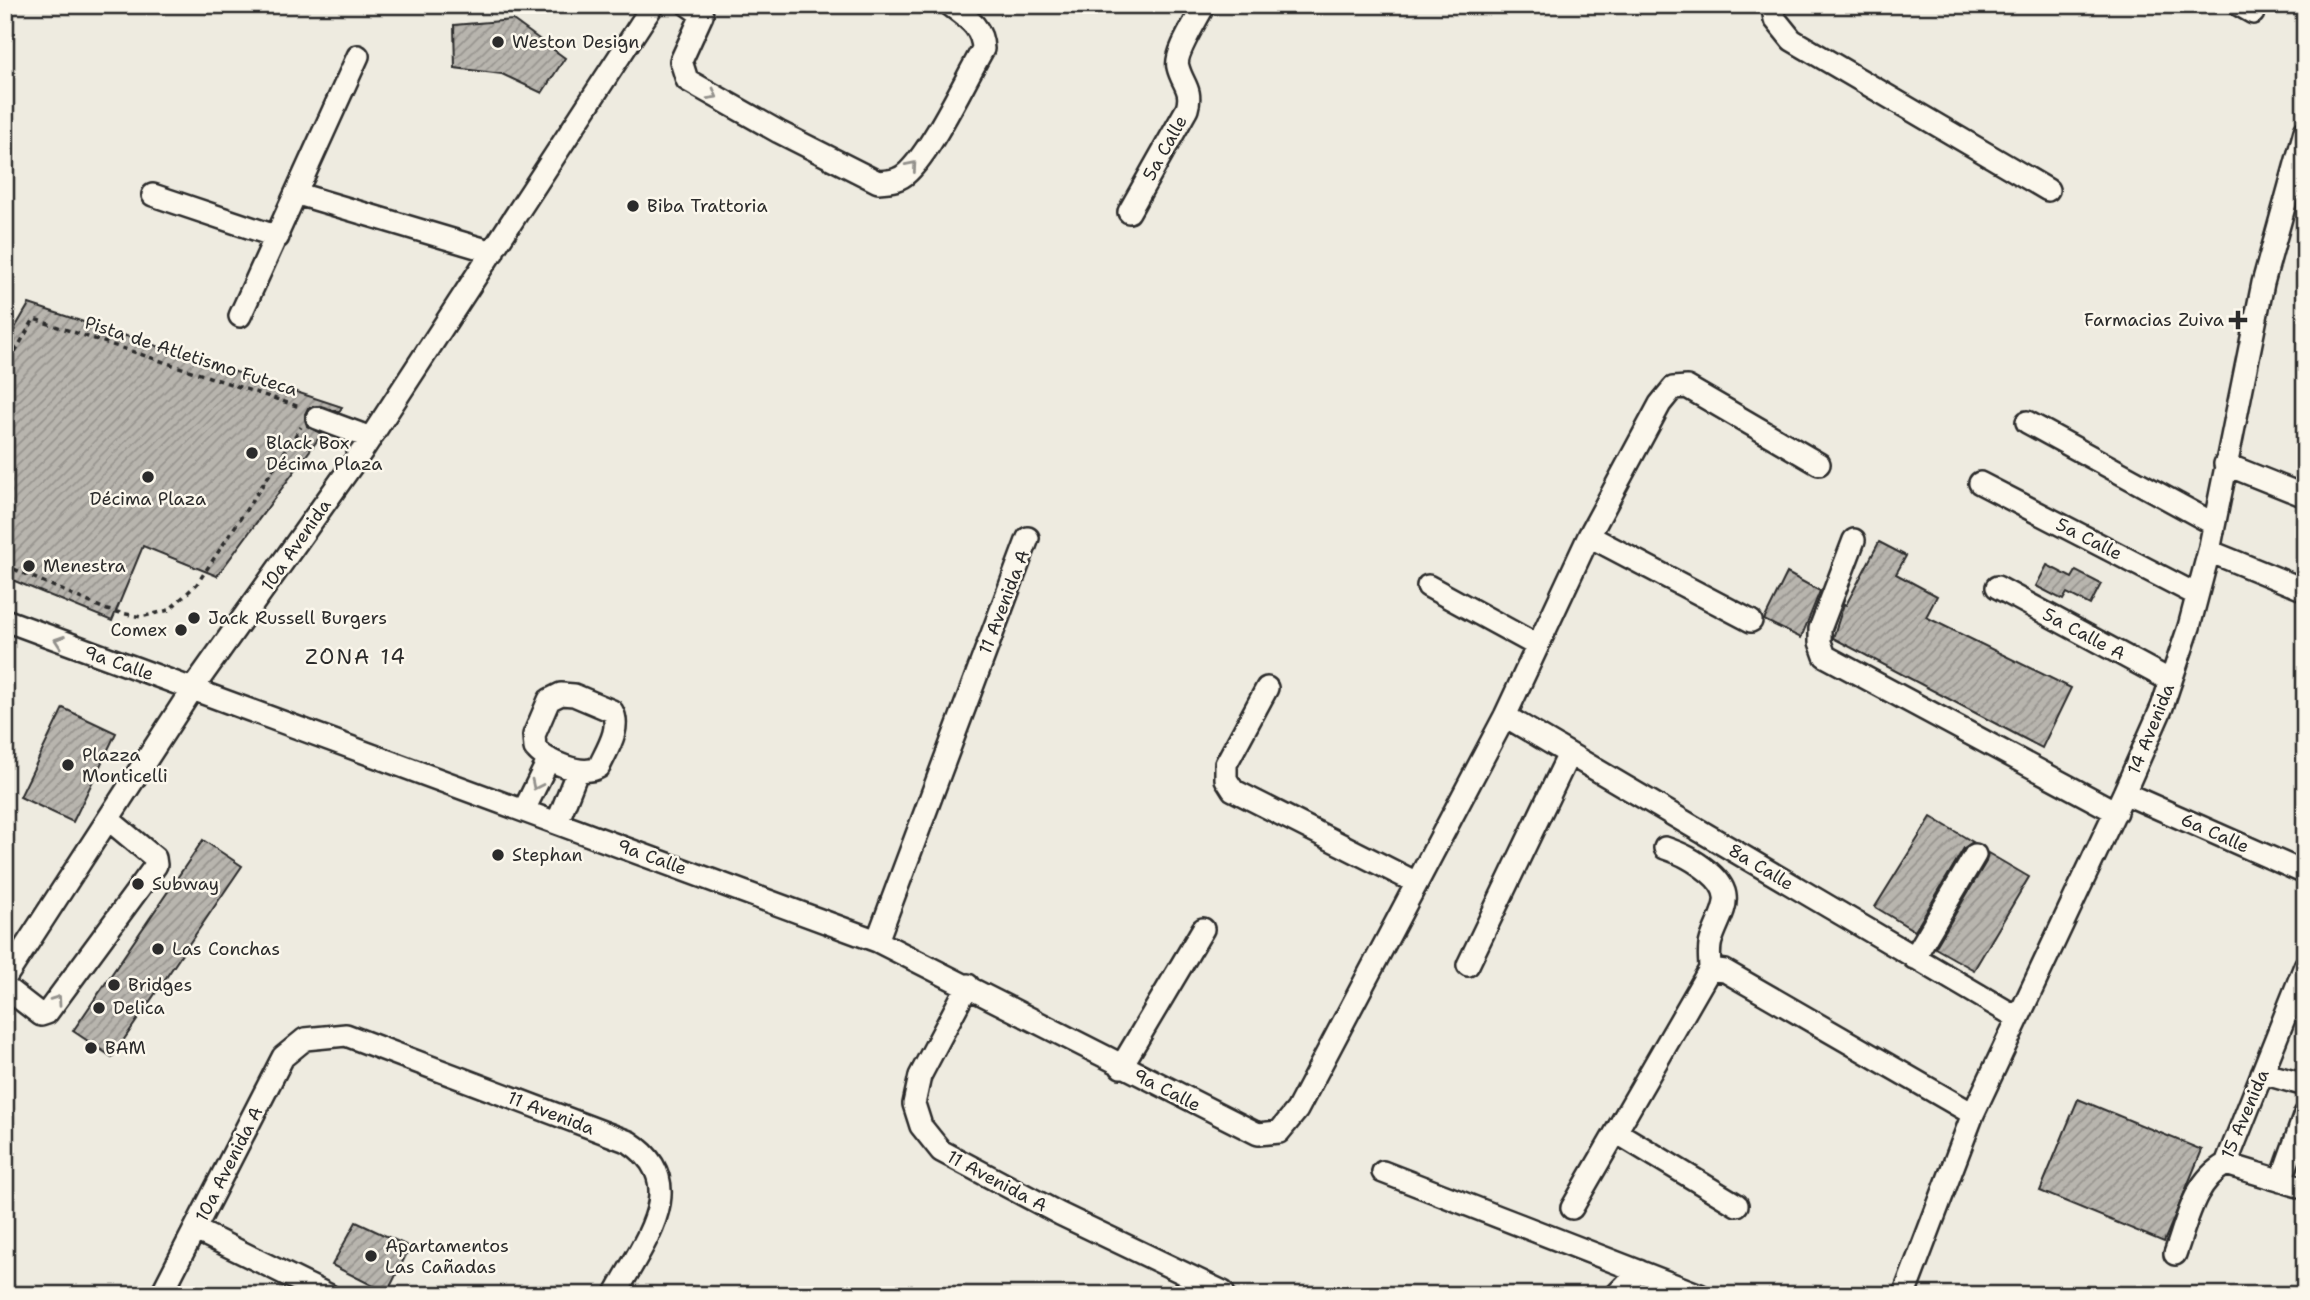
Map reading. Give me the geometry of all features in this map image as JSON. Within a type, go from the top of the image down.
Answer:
[{"type":"street","name":"10a Avenida","points":[[5,978],[193,688],[370,448],[653,5]]},
{"type":"street","points":[[699,9],[681,61],[687,80],[779,132],[878,182],[895,181],[908,173],[983,49],[978,27],[950,5]]},
{"type":"street","name":"5a Calle","points":[[1129,212],[1187,108],[1190,98],[1188,87],[1177,65],[1204,5]]},
{"type":"street","points":[[1772,5],[1774,19],[1792,40],[2048,190]]},
{"type":"street","points":[[240,316],[298,194],[358,56]]},
{"type":"street","name":"14 Avenida","points":[[1904,1295],[1973,1114],[2120,802],[2171,681],[2209,551],[2263,283],[2303,141]]},
{"type":"street","points":[[298,194],[493,252]]},
{"type":"street","points":[[153,195],[278,237]]},
{"type":"street","points":[[1267,688],[1226,764],[1226,779],[1233,790],[1415,882],[1505,716],[1589,536],[1660,404],[1673,388],[1687,387],[1819,464]]},
{"type":"street","points":[[311,417],[370,448]]},
{"type":"street","points":[[2027,422],[2214,524]]},
{"type":"street","points":[[2225,464],[2305,496]]},
{"type":"street","name":"5a Calle","points":[[1980,484],[2197,595]]},
{"type":"street","points":[[1589,536],[1751,621]]},
{"type":"street","name":"11 Avenida A","points":[[877,941],[1028,538]]},
{"type":"street","name":"6a Calle","points":[[1854,540],[1820,629],[1820,642],[1825,656],[2120,802],[2305,873]]},
{"type":"street","points":[[2209,551],[2305,590]]},
{"type":"street","points":[[1428,586],[1538,646]]},
{"type":"street","name":"5a Calle A","points":[[1997,587],[2171,681]]},
{"type":"street","name":"9a Calle","points":[[5,620],[877,941],[968,985],[1121,1067],[1258,1134],[1279,1132],[1297,1110],[1415,882]]},
{"type":"street","points":[[561,694],[574,695],[612,711],[616,717],[615,730],[599,767],[589,771],[578,770],[549,759],[535,748],[534,735],[549,700],[561,694]]},
{"type":"street","name":"8a Calle","points":[[1505,716],[2018,1018]]},
{"type":"street","points":[[1468,965],[1569,754]]},
{"type":"street","points":[[524,810],[549,759]]},
{"type":"street","points":[[557,822],[578,770]]},
{"type":"street","points":[[5,987],[41,1015],[47,1013],[156,865],[155,858],[108,819]]},
{"type":"street","points":[[1572,1208],[1710,969],[1709,944],[1724,909],[1726,894],[1718,880],[1688,856],[1665,848]]},
{"type":"street","points":[[1914,958],[1975,855]]},
{"type":"street","points":[[1121,1067],[1203,929]]},
{"type":"street","name":"15 Avenida","points":[[2175,1254],[2197,1195],[2209,1173],[2226,1164],[2305,965]]},
{"type":"street","points":[[1710,969],[1725,971],[1973,1114]]},
{"type":"street","name":"11 Avenida A","points":[[968,985],[920,1076],[914,1104],[921,1126],[941,1152],[1060,1214],[1223,1292]]},
{"type":"street","name":"11 Avenida","points":[[306,1039],[346,1035],[629,1142],[645,1152],[658,1171],[663,1188],[659,1209],[615,1295]]},
{"type":"street","name":"10a Avenida A","points":[[161,1295],[283,1057],[306,1039]]},
{"type":"street","points":[[2262,1073],[2305,1085]]},
{"type":"street","points":[[2281,1181],[2305,1114]]},
{"type":"street","points":[[1616,1132],[1737,1205]]},
{"type":"street","points":[[2226,1164],[2305,1188]]},
{"type":"street","points":[[1383,1172],[1639,1271],[1660,1289],[1692,1293]]},
{"type":"street","points":[[195,1230],[328,1295]]},
{"type":"street","points":[[1616,1295],[1639,1271]]},
{"type":"path","name":"Pista de Atletismo Futeca","points":[[5,369],[34,319],[311,417],[197,583],[169,610],[141,617],[107,610],[5,565]]},
{"type":"building","name":"Weston Design","points":[[513,20],[565,58],[542,93],[502,74],[455,68],[454,25]]},
{"type":"building","name":"Décima Plaza","points":[[29,304],[342,407],[339,412],[321,406],[308,408],[305,414],[307,426],[322,434],[217,576],[143,546],[112,621],[5,577],[5,345]]},
{"type":"building","points":[[1879,542],[1906,556],[1896,574],[1937,596],[1926,617],[2071,688],[2042,748],[1833,638],[1844,604],[1846,605]]},
{"type":"building","points":[[2047,565],[2072,578],[2076,571],[2101,584],[2090,605],[2067,593],[2063,600],[2036,586]]},
{"type":"building","points":[[1787,573],[1820,591],[1801,638],[1764,620]]},
{"type":"building","name":"Plazza Monticelli","points":[[63,708],[116,733],[73,822],[20,797]]},
{"type":"building","points":[[1931,817],[1973,842],[1964,848],[1915,931],[1875,907]]},
{"type":"building","name":"Las Conchas","points":[[203,840],[242,866],[112,1057],[73,1031]]},
{"type":"building","points":[[1988,853],[2029,877],[1974,970],[1935,948],[1986,862]]},
{"type":"building","points":[[2078,1099],[2202,1150],[2164,1242],[2040,1191]]},
{"type":"building","name":"Apartamentos Las Cañadas","points":[[356,1222],[410,1247],[387,1293],[332,1265]]},
{"type":"place","name":"Weston Design","points":[[498,42]]},
{"type":"place","name":"Biba Trattoria","points":[[633,206]]},
{"type":"place","name":"Farmacias Zuiva","points":[[2238,320]]},
{"type":"place","name":"Black Box Décima Plaza","points":[[252,453]]},
{"type":"place","name":"Décima Plaza","points":[[148,477]]},
{"type":"place","name":"Menestra","points":[[29,566]]},
{"type":"place","name":"Jack Russell Burgers","points":[[194,618]]},
{"type":"place","name":"Comex","points":[[181,630]]},
{"type":"place","name":"Plazza Monticelli","points":[[68,765]]},
{"type":"place","name":"Stephan","points":[[498,855]]},
{"type":"place","name":"Subway","points":[[138,884]]},
{"type":"place","name":"Las Conchas","points":[[158,949]]},
{"type":"place","name":"Bridges","points":[[114,985]]},
{"type":"place","name":"Delica","points":[[99,1008]]},
{"type":"place","name":"BAM","points":[[91,1048]]},
{"type":"place","name":"Apartamentos Las Cañadas","points":[[371,1256]]},
{"type":"district","name":"ZONA 14","points":[[356,657]]}]
